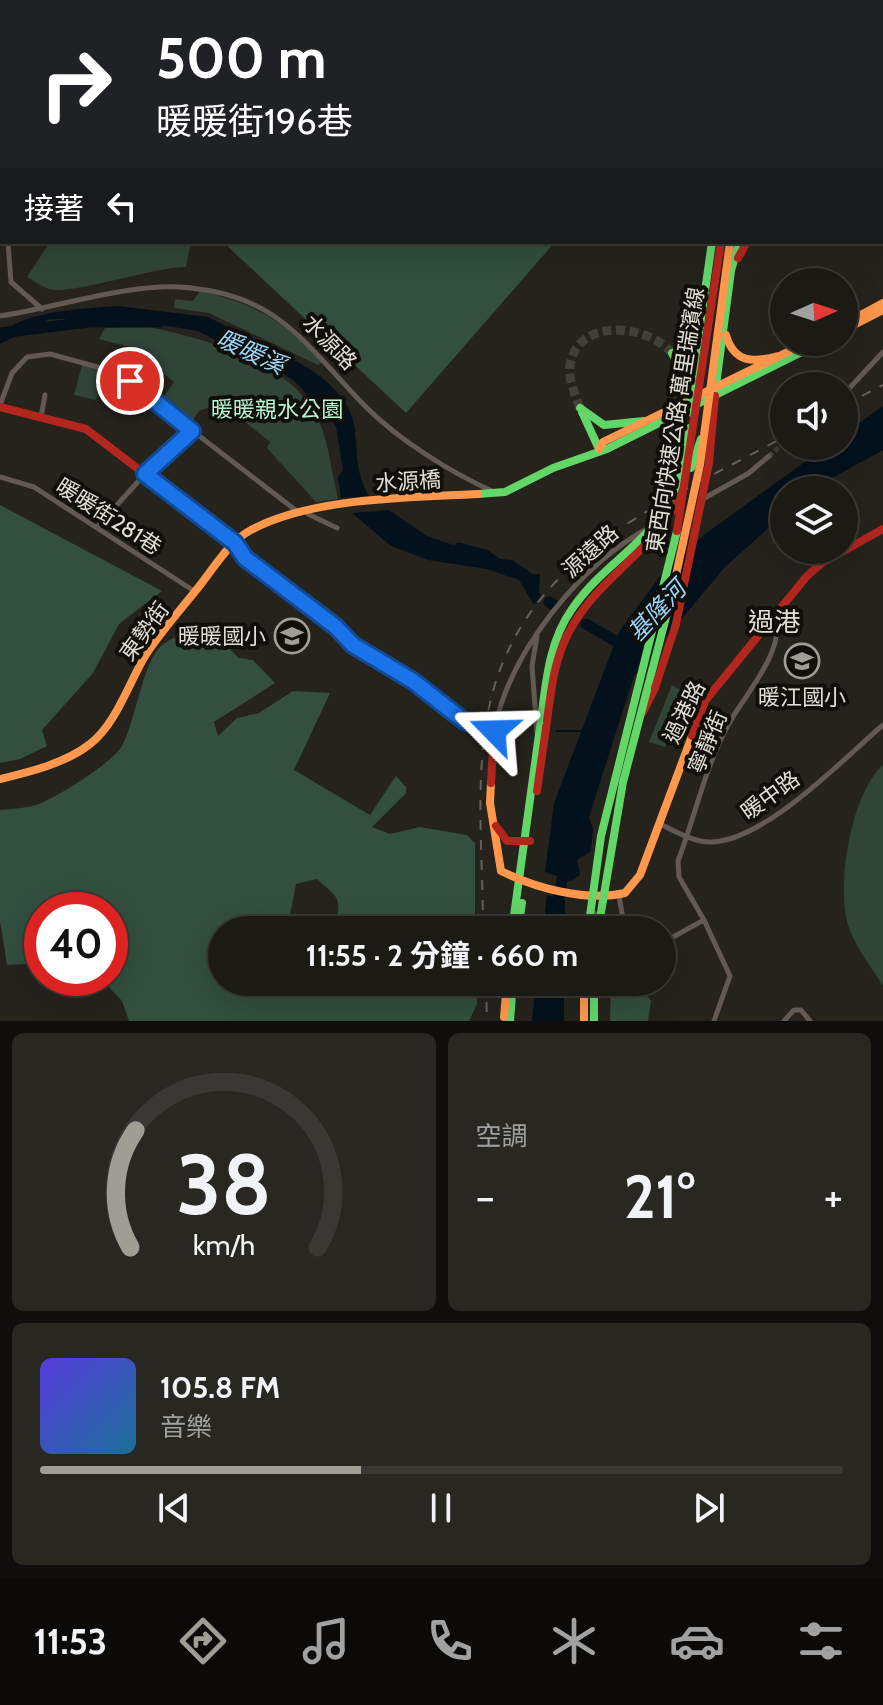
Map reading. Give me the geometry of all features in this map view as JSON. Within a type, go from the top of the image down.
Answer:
[{"type":"main road","points":[[685,451],[694,406],[695,361],[712,244]]},
{"type":"main road","name":"東西向快速公路 萬里瑞濱線","points":[[594,916],[601,836],[686,475],[721,244]]},
{"type":"main road","points":[[694,395],[711,290],[730,244]]},
{"type":"main road","name":"東西向快速公路 萬里瑞濱線","points":[[596,916],[610,844],[695,492],[731,244]]},
{"type":"main road","points":[[643,712],[665,662],[676,624],[709,463],[731,271],[738,244]]},
{"type":"main road","points":[[731,271],[746,244]]},
{"type":"main road","points":[[858,316],[883,303]]},
{"type":"main road","points":[[858,323],[883,310]]},
{"type":"main road","points":[[725,320],[728,346],[737,358],[752,362],[778,356]]},
{"type":"main road","points":[[672,353],[685,377],[692,400],[686,475]]},
{"type":"main road","points":[[599,449],[603,442],[778,356]]},
{"type":"main road","points":[[496,493],[517,488],[599,449],[607,449],[794,356]]},
{"type":"main road","points":[[518,916],[525,880],[538,738],[562,649],[575,621],[594,597],[656,540],[670,519],[715,396]]},
{"type":"main road","points":[[0,406],[86,429],[235,543],[245,558],[336,627],[353,645],[413,681],[464,721],[494,731],[489,784],[501,871],[525,880],[595,896],[619,896]]},
{"type":"main road","points":[[599,449],[580,408],[604,425],[644,421]]},
{"type":"main road","points":[[657,424],[667,422],[680,429],[686,475]]},
{"type":"main road","name":"水源橋","points":[[323,509],[386,500],[496,493]]},
{"type":"main road","name":"東勢街","points":[[0,779],[24,776],[89,745],[102,732],[147,653],[235,543],[249,531],[300,513],[323,509]]},
{"type":"main road","name":"過港路","points":[[619,896],[630,888],[643,868],[705,701],[774,615],[822,563],[883,529]]},
{"type":"main road","points":[[528,841],[544,720]]},
{"type":"main road","points":[[494,822],[507,841],[528,841]]},
{"type":"main road","points":[[507,1021],[509,996]]},
{"type":"main road","points":[[586,996],[589,1021]]},
{"type":"main road","points":[[589,1021],[592,996]]},
{"type":"street","points":[[8,244],[11,282],[42,310]]},
{"type":"street","name":"水源路","points":[[0,316],[127,291],[177,286],[263,306],[313,346],[368,409],[418,447],[496,493]]},
{"type":"street","points":[[858,379],[883,352]]},
{"type":"street","points":[[0,406],[20,361],[35,355],[50,354],[116,372],[300,513],[317,516],[337,528]]},
{"type":"street","points":[[41,417],[45,395]]},
{"type":"street","points":[[97,527],[145,474],[192,431]]},
{"type":"street","name":"源遠路","points":[[494,731],[515,668],[537,635],[589,572],[617,547],[749,473],[769,456]]},
{"type":"street","name":"暖暖街281巷","points":[[0,477],[34,487],[195,592]]},
{"type":"street","name":"寧靜街","points":[[704,920],[684,887],[678,861],[726,732],[768,658],[778,630],[774,615]]},
{"type":"street","points":[[537,635],[532,666],[534,724],[538,738]]},
{"type":"street","name":"暖中路","points":[[659,824],[702,842],[724,841],[770,820],[883,725]]},
{"type":"street","points":[[594,916],[595,896]]},
{"type":"street","points":[[619,896],[623,916]]},
{"type":"street","points":[[676,935],[704,920],[730,976],[714,1021]]},
{"type":"street","points":[[784,1021],[794,1010],[801,1010],[810,1021]]},
{"type":"green space","points":[[49,244],[191,244],[186,267],[59,290],[46,288],[27,277]]},
{"type":"green space","points":[[225,244],[553,244],[406,413]]},
{"type":"green space","points":[[200,291],[236,301],[267,316],[295,335],[322,362],[318,365],[209,313],[174,308],[175,299],[193,301]]},
{"type":"green space","name":"暖暖親水公園","points":[[150,327],[246,356],[289,383],[306,400],[319,421],[338,499],[316,502],[267,448],[270,442],[228,408],[224,413],[216,405],[199,411],[190,424],[161,400],[174,382],[129,347],[99,339],[105,328]]},
{"type":"green space","points":[[82,365],[104,370],[96,400],[74,395]]},
{"type":"green space","points":[[0,505],[162,591],[119,624],[93,673],[42,730],[47,746],[20,759],[0,763]]},
{"type":"green space","points":[[195,629],[218,638],[239,658],[253,660],[275,683],[214,722],[218,736],[237,718],[259,713],[293,691],[330,693],[294,770],[370,815],[396,776],[406,787],[406,793],[372,827],[390,834],[420,827],[467,835],[475,843],[475,916],[337,916],[337,900],[317,879],[296,884],[290,916],[208,916],[208,996],[477,996],[477,1004],[469,1021],[129,1021],[117,996],[128,996],[128,892],[24,892],[24,964],[7,965],[0,921],[0,810],[36,805],[56,796],[116,753],[127,735],[150,663],[162,645]]},
{"type":"green space","points":[[672,685],[686,693],[665,747],[649,742]]},
{"type":"green space","points":[[883,765],[883,986],[849,928],[844,889],[854,818],[872,778]]},
{"type":"green space","points":[[611,996],[647,996],[651,1001],[648,1021],[610,1021]]},
{"type":"water","points":[[118,306],[208,317],[282,354],[272,368],[198,331],[126,319],[50,319],[0,344],[4,333],[30,318],[69,310]]},
{"type":"water","points":[[286,356],[320,376],[347,405],[355,430],[359,472],[369,496],[341,498],[338,478],[343,470],[336,427],[330,418],[322,418],[298,385],[276,371]]},
{"type":"water","points":[[883,406],[883,450],[836,476],[785,476],[808,460],[858,460],[858,424]]},
{"type":"water","points":[[770,487],[770,527],[724,568],[634,676],[589,817],[593,829],[591,851],[577,860],[580,875],[570,881],[545,872],[554,803],[619,632],[660,576],[705,534]]},
{"type":"water","points":[[389,510],[427,536],[491,558],[512,560],[533,574],[540,574],[539,593],[542,594],[534,605],[519,580],[487,569],[428,560],[391,546],[352,513]]},
{"type":"water","points":[[547,895],[565,900],[565,916],[545,916]]},
{"type":"water","points":[[535,996],[564,996],[564,1021],[532,1021]]},
{"type":"waterway","name":"暖暖溪","points":[[0,333],[89,322],[159,322]]},
{"type":"waterway","name":"暖暖溪","points":[[459,548],[485,555],[501,566]]},
{"type":"waterway","name":"暖暖溪","points":[[549,602],[554,605]]},
{"type":"waterway","name":"暖暖溪","points":[[586,624],[624,646]]},
{"type":"waterway","points":[[557,731],[584,731]]},
{"type":"waterway","name":"基隆河","points":[[556,916],[564,867]]},
{"type":"tunnel","points":[[580,408],[571,382],[570,365],[575,350],[585,339],[614,330],[630,331],[660,343],[672,353]]},
{"type":"railway","points":[[858,398],[883,385]]},
{"type":"railway","points":[[483,916],[480,805],[485,730],[499,672],[523,623],[555,582],[594,547],[686,489],[770,444]]},
{"type":"railway","points":[[486,996],[487,1021]]},
{"type":"traffic: fast","points":[[694,395],[695,361],[712,244]]},
{"type":"traffic: fast","points":[[716,385],[731,271],[738,244]]},
{"type":"traffic: fast","points":[[672,353],[688,385],[692,413]]},
{"type":"traffic: fast","points":[[478,494],[505,492],[553,468],[607,449],[794,356]]},
{"type":"traffic: fast","points":[[580,408],[604,425],[644,421]]},
{"type":"traffic: fast","points":[[582,412],[599,449]]},
{"type":"traffic: fast","points":[[662,423],[680,429],[685,442]]},
{"type":"traffic: fast","points":[[681,472],[690,428]]},
{"type":"traffic: fast","points":[[691,468],[701,439]]},
{"type":"traffic: fast","points":[[541,720],[550,662],[564,621],[587,590],[660,516],[681,472]]},
{"type":"traffic: fast","points":[[590,916],[601,836],[677,531]]},
{"type":"traffic: fast","points":[[600,916],[623,782],[671,598]]},
{"type":"traffic: fast","points":[[514,916],[541,720]]},
{"type":"traffic: fast","points":[[520,916],[522,903]]},
{"type":"traffic: fast","points":[[510,1021],[512,996]]},
{"type":"traffic: fast","points":[[594,996],[594,1021]]},
{"type":"traffic: slow","points":[[671,598],[700,465],[730,244]]},
{"type":"traffic: slow","points":[[858,316],[883,303]]},
{"type":"traffic: slow","points":[[858,323],[883,310]]},
{"type":"traffic: slow","points":[[726,335],[734,351],[746,359],[778,356]]},
{"type":"traffic: slow","points":[[599,449],[603,442],[779,356]]},
{"type":"traffic: slow","points":[[0,779],[59,762],[99,736],[115,714],[158,637],[223,554],[251,530],[275,519],[331,505],[392,498],[478,494]]},
{"type":"traffic: slow","points":[[491,783],[490,803],[501,871],[562,892],[594,896],[625,893],[640,875],[692,736]]},
{"type":"traffic: slow","points":[[504,1017],[506,996]]},
{"type":"traffic: slow","points":[[584,996],[584,1021]]},
{"type":"traffic: jam","points":[[677,531],[721,244]]},
{"type":"traffic: jam","points":[[738,258],[746,244]]},
{"type":"traffic: jam","points":[[709,463],[715,396]]},
{"type":"traffic: jam","points":[[0,407],[86,429],[235,543],[245,558],[336,627],[353,645],[413,681],[464,721],[494,731],[491,783]]},
{"type":"traffic: jam","points":[[655,688],[676,624],[709,463]]},
{"type":"traffic: jam","points":[[547,721],[557,664],[564,642],[580,613],[655,533],[681,495]]},
{"type":"traffic: jam","points":[[692,736],[705,701],[807,576],[822,563],[883,529]]},
{"type":"traffic: jam","points":[[643,712],[655,688]]},
{"type":"traffic: jam","points":[[537,791],[547,721]]},
{"type":"traffic: jam","points":[[496,826],[507,841],[530,841]]},
{"type":"place","name":"暖暖國小","points":[[292,636]]},
{"type":"place","name":"暖江國小","points":[[802,661]]},
{"type":"district","name":"過港","points":[[774,622]]},
{"type":"route","points":[[130,381],[192,431],[145,474],[235,543],[245,558],[336,627],[353,645],[413,681],[464,721],[494,731]]}]
